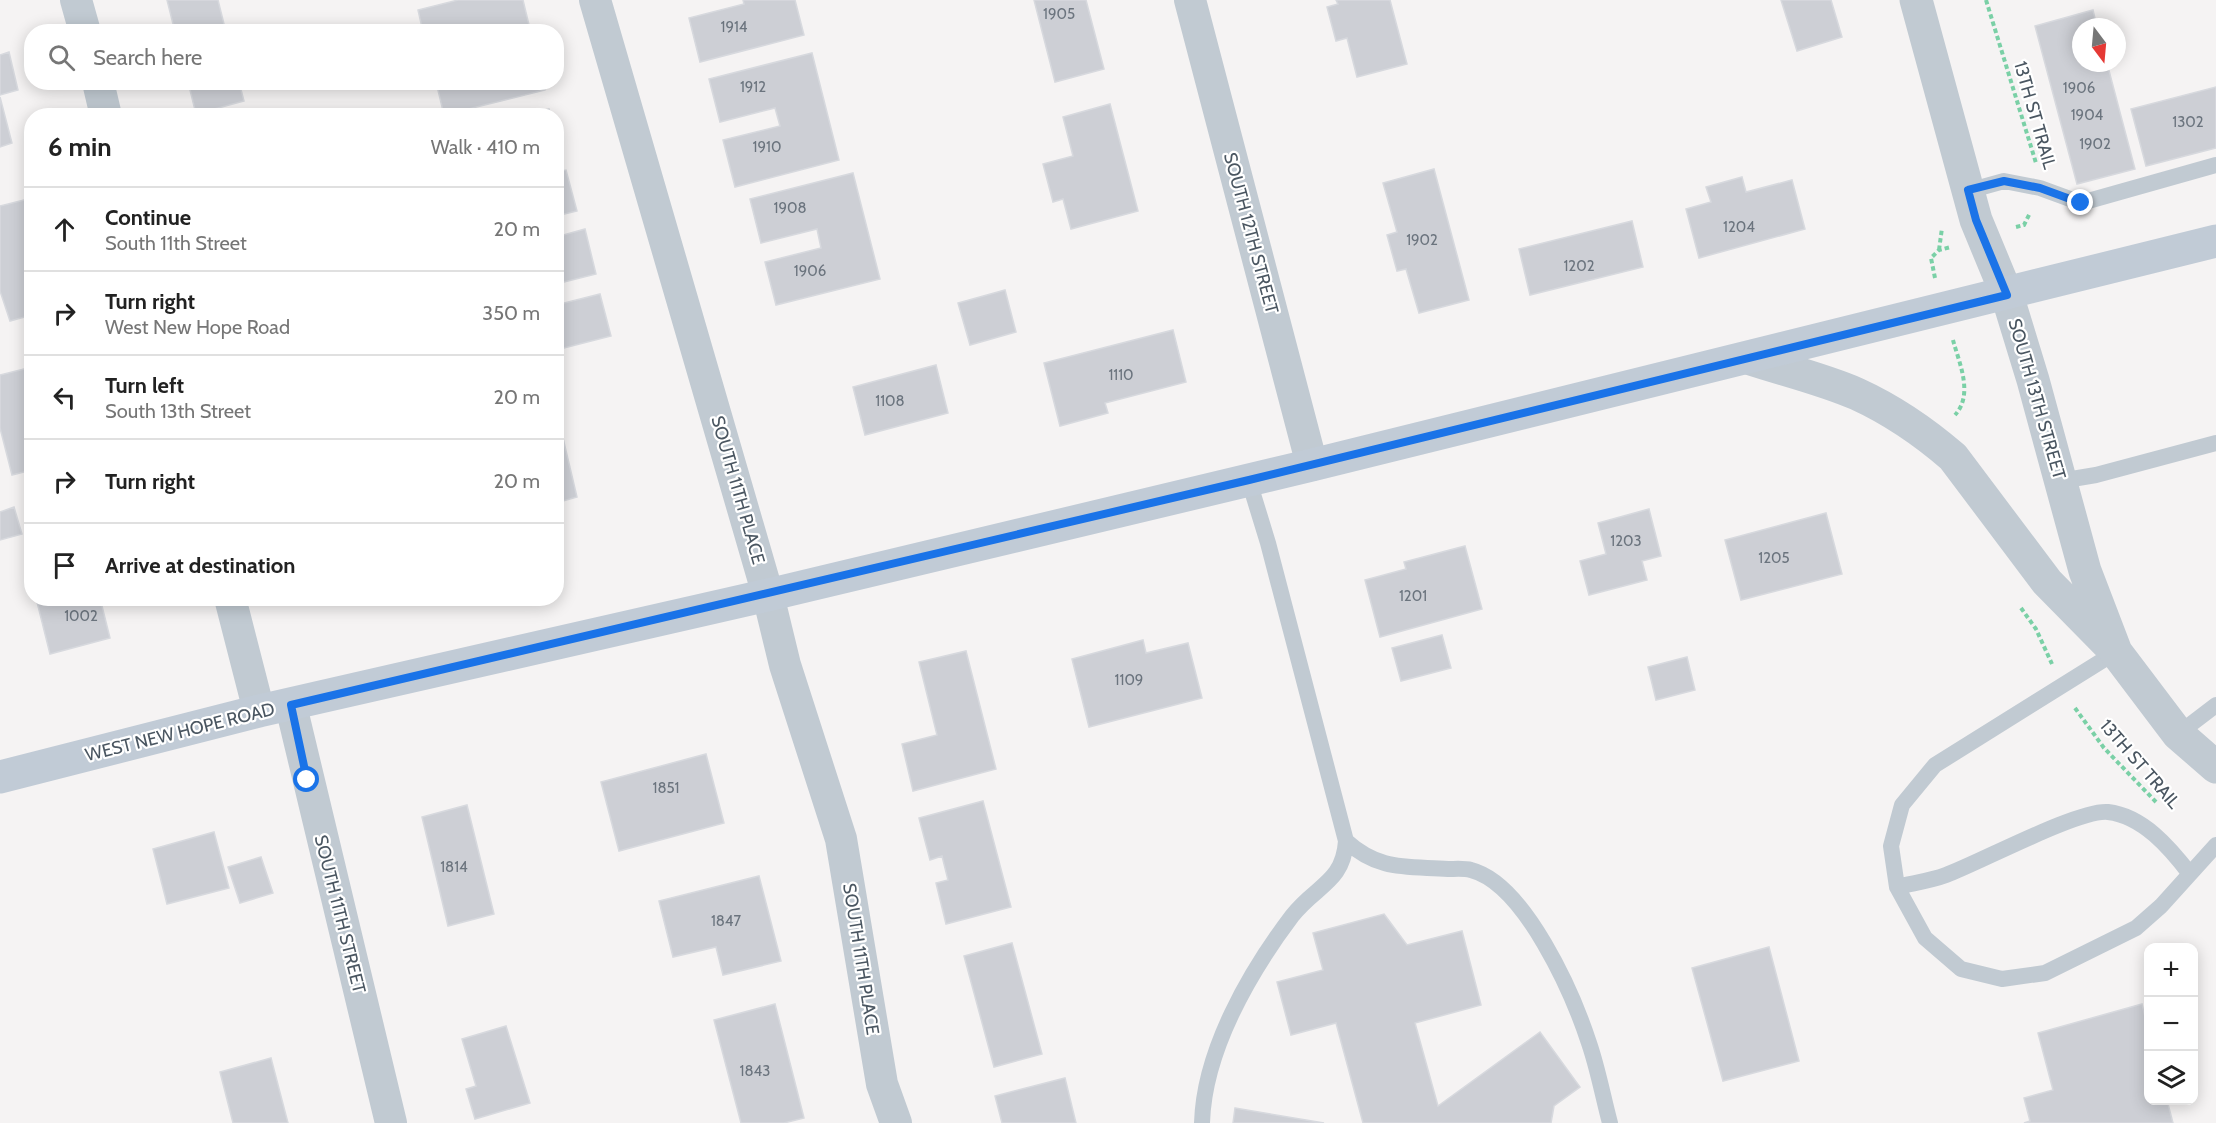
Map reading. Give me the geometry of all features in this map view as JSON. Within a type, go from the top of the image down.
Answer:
[{"type":"main road","name":"WEST NEW HOPE ROAD","points":[[0,777],[259,711],[768,595],[1312,465],[2216,242]]},
{"type":"street","points":[[76,0],[83,24]]},
{"type":"street","name":"SOUTH 11TH PLACE","points":[[595,0],[768,595],[785,665],[841,839],[882,1084],[896,1123]]},
{"type":"street","name":"SOUTH 12TH STREET","points":[[1190,0],[1312,465]]},
{"type":"street","name":"SOUTH 13TH STREET","points":[[1916,0],[1976,220],[2007,295],[2034,380],[2085,571],[2116,652],[2178,734],[2216,766]]},
{"type":"street","points":[[100,90],[104,108]]},
{"type":"street","points":[[1748,358],[1857,394],[1913,425],[1934,440],[1953,457],[2047,582],[2116,652]]},
{"type":"street","points":[[232,606],[259,711]]},
{"type":"street","name":"SOUTH 11TH STREET","points":[[291,705],[391,1123]]},
{"type":"lane","points":[[1968,190],[2004,181],[2040,188],[2081,203],[2216,165]]},
{"type":"lane","points":[[2060,481],[2216,444]]},
{"type":"lane","points":[[1202,1123],[1203,1106],[1219,1040],[1261,963],[1292,916],[1309,895],[1336,874],[1344,860],[1346,841],[1268,543],[1249,480]]},
{"type":"lane","points":[[2116,652],[1935,765],[1902,805],[1891,846],[1897,887],[1925,938],[1960,969],[2002,978],[2045,973],[2136,928],[2161,906],[2216,845]]},
{"type":"lane","points":[[2178,734],[2216,705]]},
{"type":"lane","points":[[1897,887],[1945,875],[2075,820],[2107,812],[2135,822],[2167,844],[2190,874]]},
{"type":"lane","points":[[1346,841],[1360,855],[1377,863],[1472,870],[1495,883],[1526,912],[1548,948],[1589,1042],[1610,1123]]},
{"type":"path","name":"13TH ST TRAIL","points":[[1986,0],[2039,171],[2040,188],[2024,225],[2013,228]]},
{"type":"path","points":[[1932,269],[1932,258],[1939,250],[1949,248]]},
{"type":"path","points":[[1948,422],[1961,409],[1965,387],[1958,359]]},
{"type":"path","name":"13TH ST TRAIL","points":[[2076,708],[2104,748],[2160,807]]},
{"type":"building","points":[[167,0],[218,0],[224,24],[173,24]]},
{"type":"building","points":[[458,0],[523,0],[529,24],[421,24],[418,10]]},
{"type":"building","points":[[743,0],[795,0],[804,35],[700,62],[689,18],[744,4]]},
{"type":"building","points":[[1034,0],[1086,0],[1104,69],[1055,82]]},
{"type":"building","points":[[1336,0],[1390,0],[1407,64],[1357,77],[1347,38],[1336,41],[1327,7],[1338,4]]},
{"type":"building","points":[[1781,0],[1831,0],[1842,37],[1797,51]]},
{"type":"building","points":[[2093,10],[2095,18],[2072,18],[2072,72],[2109,72],[2135,169],[2077,184],[2035,26]]},
{"type":"building","points":[[9,52],[18,90],[0,95],[0,55]]},
{"type":"building","points":[[812,53],[839,160],[735,187],[723,140],[780,126],[775,108],[720,122],[709,79]]},
{"type":"building","points":[[2216,87],[2216,148],[2146,166],[2131,109]]},
{"type":"building","points":[[190,90],[241,90],[244,101],[218,108],[194,108]]},
{"type":"building","points":[[438,90],[545,90],[472,108],[442,108]]},
{"type":"building","points":[[0,97],[12,143],[0,147]]},
{"type":"building","points":[[1110,104],[1138,211],[1071,229],[1063,199],[1053,202],[1043,164],[1073,156],[1063,117]]},
{"type":"building","points":[[1434,169],[1469,300],[1419,313],[1406,269],[1397,271],[1387,235],[1397,232],[1383,183]]},
{"type":"building","points":[[564,170],[566,170],[577,211],[564,214]]},
{"type":"building","points":[[853,173],[880,279],[776,305],[765,262],[821,248],[817,229],[761,243],[750,199]]},
{"type":"building","points":[[1742,177],[1746,192],[1792,180],[1805,229],[1699,258],[1686,209],[1711,202],[1706,187]]},
{"type":"building","points":[[24,200],[24,317],[10,321],[0,291],[0,206]]},
{"type":"building","points":[[1632,221],[1643,267],[1530,295],[1519,249]]},
{"type":"building","points":[[585,229],[596,274],[564,282],[564,235]]},
{"type":"building","points":[[1005,290],[1016,332],[970,345],[958,303]]},
{"type":"building","points":[[600,294],[611,336],[564,348],[564,303]]},
{"type":"building","points":[[1173,330],[1186,382],[1105,403],[1108,413],[1060,426],[1044,363]]},
{"type":"building","points":[[936,365],[948,413],[865,435],[853,387]]},
{"type":"building","points":[[24,369],[24,472],[12,475],[0,428],[0,375]]},
{"type":"building","points":[[564,442],[577,497],[564,501]]},
{"type":"building","points":[[14,507],[22,534],[0,540],[0,512]]},
{"type":"building","points":[[1649,509],[1661,556],[1642,561],[1647,580],[1589,595],[1580,561],[1606,554],[1598,523]]},
{"type":"building","points":[[1826,513],[1842,574],[1741,600],[1725,540]]},
{"type":"building","points":[[1465,546],[1482,609],[1380,637],[1365,580],[1406,569],[1404,562]]},
{"type":"building","points":[[38,606],[102,606],[110,638],[50,654]]},
{"type":"building","points":[[1442,635],[1451,668],[1401,681],[1392,648]]},
{"type":"building","points":[[1143,640],[1146,653],[1188,643],[1202,698],[1089,727],[1072,659]]},
{"type":"building","points":[[966,651],[996,769],[913,791],[902,744],[937,735],[919,662]]},
{"type":"building","points":[[1687,657],[1695,690],[1656,700],[1648,667]]},
{"type":"building","points":[[706,754],[724,823],[619,851],[601,782]]},
{"type":"building","points":[[983,801],[1011,907],[946,924],[936,883],[948,880],[942,856],[930,860],[919,818]]},
{"type":"building","points":[[467,805],[494,914],[448,926],[422,817]]},
{"type":"building","points":[[214,832],[229,888],[167,904],[153,849]]},
{"type":"building","points":[[261,857],[273,893],[240,903],[228,867]]},
{"type":"building","points":[[759,876],[781,961],[723,975],[716,947],[673,957],[659,901]]},
{"type":"building","points":[[1384,914],[1407,945],[1462,931],[1481,1005],[1415,1023],[1438,1106],[1540,1032],[1580,1087],[1554,1106],[1551,1123],[1363,1123],[1336,1023],[1291,1035],[1277,982],[1323,970],[1313,933]]},
{"type":"building","points":[[1012,943],[1042,1054],[994,1067],[964,956]]},
{"type":"building","points":[[1769,947],[1799,1061],[1723,1081],[1692,968]]},
{"type":"building","points":[[775,1004],[804,1118],[784,1123],[741,1123],[714,1020]]},
{"type":"building","points":[[2142,1004],[2144,1013],[2144,1105],[2168,1105],[2173,1123],[2024,1123],[2030,1121],[2024,1098],[2053,1090],[2038,1033]]},
{"type":"building","points":[[506,1026],[530,1103],[475,1119],[466,1089],[476,1086],[462,1039]]},
{"type":"building","points":[[271,1058],[288,1123],[233,1123],[220,1072]]},
{"type":"building","points":[[1065,1078],[1076,1123],[1002,1123],[995,1096]]},
{"type":"building","points":[[1235,1108],[1324,1123],[1233,1123]]},
{"type":"route","points":[[307,780],[291,705],[768,595],[2007,295],[1976,220],[1968,190],[2004,181],[2040,188],[2081,203]]}]
